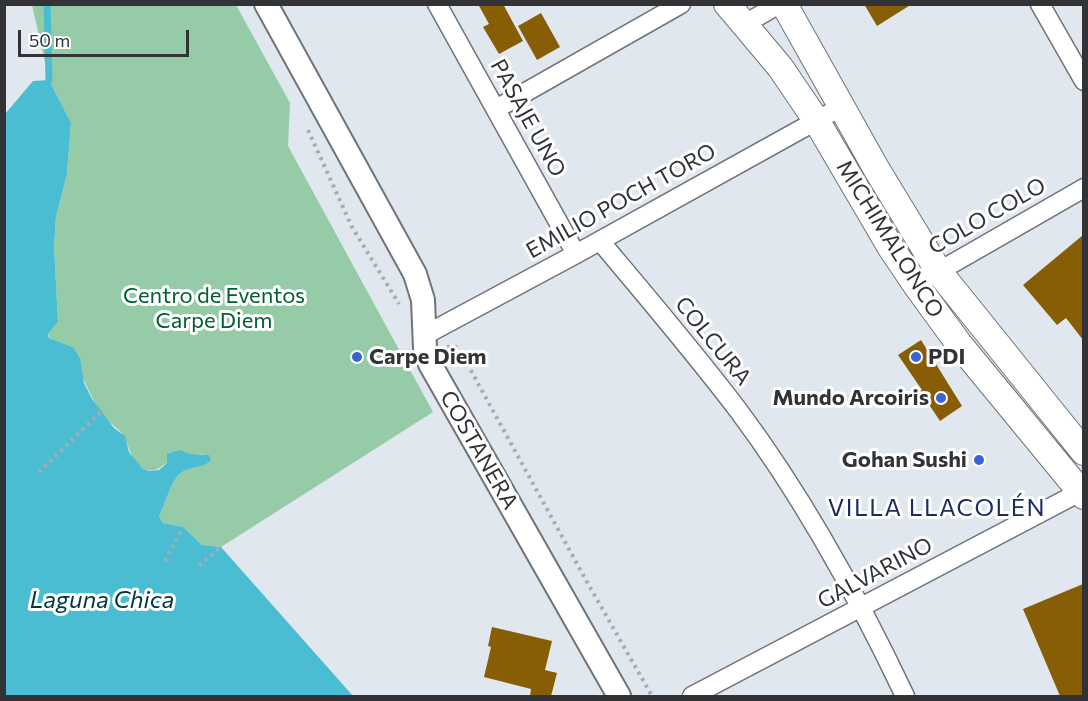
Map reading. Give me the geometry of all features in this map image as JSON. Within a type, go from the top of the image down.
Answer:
[{"type":"main road","name":"MICHIMALONCO","points":[[728,4],[780,67],[816,120],[891,248],[916,285],[959,344],[1082,494]]},
{"type":"main road","name":"MICHIMALONCO","points":[[784,4],[919,243],[939,272],[1083,452]]},
{"type":"street","name":"COSTANERA","points":[[266,4],[415,274],[423,300],[425,335],[430,364],[619,696]]},
{"type":"street","name":"PASAJE UNO","points":[[437,4],[576,254]]},
{"type":"street","points":[[496,109],[681,4]]},
{"type":"street","points":[[745,24],[779,4]]},
{"type":"street","points":[[1040,4],[1083,81]]},
{"type":"street","name":"EMILIO POCH TORO","points":[[425,335],[841,107]]},
{"type":"street","name":"COLO COLO","points":[[916,285],[1083,188]]},
{"type":"street","name":"COLCURA","points":[[600,241],[739,411],[808,515],[860,608],[905,696]]},
{"type":"street","name":"GALVARINO","points":[[692,696],[1082,494]]},
{"type":"path","points":[[39,472],[101,412]]},
{"type":"path","points":[[165,561],[183,527]]},
{"type":"path","points":[[199,565],[221,547]]},
{"type":"green space","name":"Centro de Eventos Carpe Diem","points":[[32,5],[236,5],[290,103],[288,146],[433,412],[221,547],[202,545],[183,527],[163,523],[159,516],[172,484],[180,474],[211,461],[203,454],[199,454],[176,458],[154,470],[148,470],[139,465],[123,435],[96,405],[75,362],[48,334],[58,322],[54,246],[56,217],[67,174],[71,123],[49,80]]},
{"type":"water","name":"Laguna Chica","points":[[49,80],[71,123],[67,174],[56,217],[54,246],[58,322],[48,334],[49,338],[74,348],[80,359],[84,383],[92,399],[114,428],[125,436],[129,452],[142,468],[149,471],[159,470],[167,463],[167,454],[180,450],[190,454],[209,455],[211,461],[184,471],[176,479],[159,516],[163,523],[183,527],[202,545],[221,547],[353,696],[5,696],[5,114],[33,81]]},
{"type":"building","points":[[478,4],[503,4],[523,41],[499,54],[483,27],[489,24]]},
{"type":"building","points":[[864,4],[912,4],[877,26]]},
{"type":"building","points":[[541,13],[560,47],[537,60],[518,26]]},
{"type":"building","points":[[1083,235],[1083,340],[1066,318],[1057,325],[1023,285]]},
{"type":"building","points":[[921,340],[962,406],[940,421],[898,355]]},
{"type":"building","points":[[1083,584],[1083,696],[1060,696],[1023,609]]},
{"type":"building","points":[[492,627],[552,641],[545,670],[557,673],[551,696],[530,696],[531,689],[484,677],[491,647],[488,646]]},
{"type":"waterway","points":[[47,4],[49,80]]},
{"type":"place","name":"Carpe Diem","points":[[357,357]]},
{"type":"place","name":"PDI","points":[[916,357]]},
{"type":"place","name":"Mundo Arcoiris","points":[[941,398]]},
{"type":"place","name":"Gohan Sushi","points":[[979,460]]},
{"type":"district","name":"VILLA LLACOLÉN","points":[[937,508]]}]
